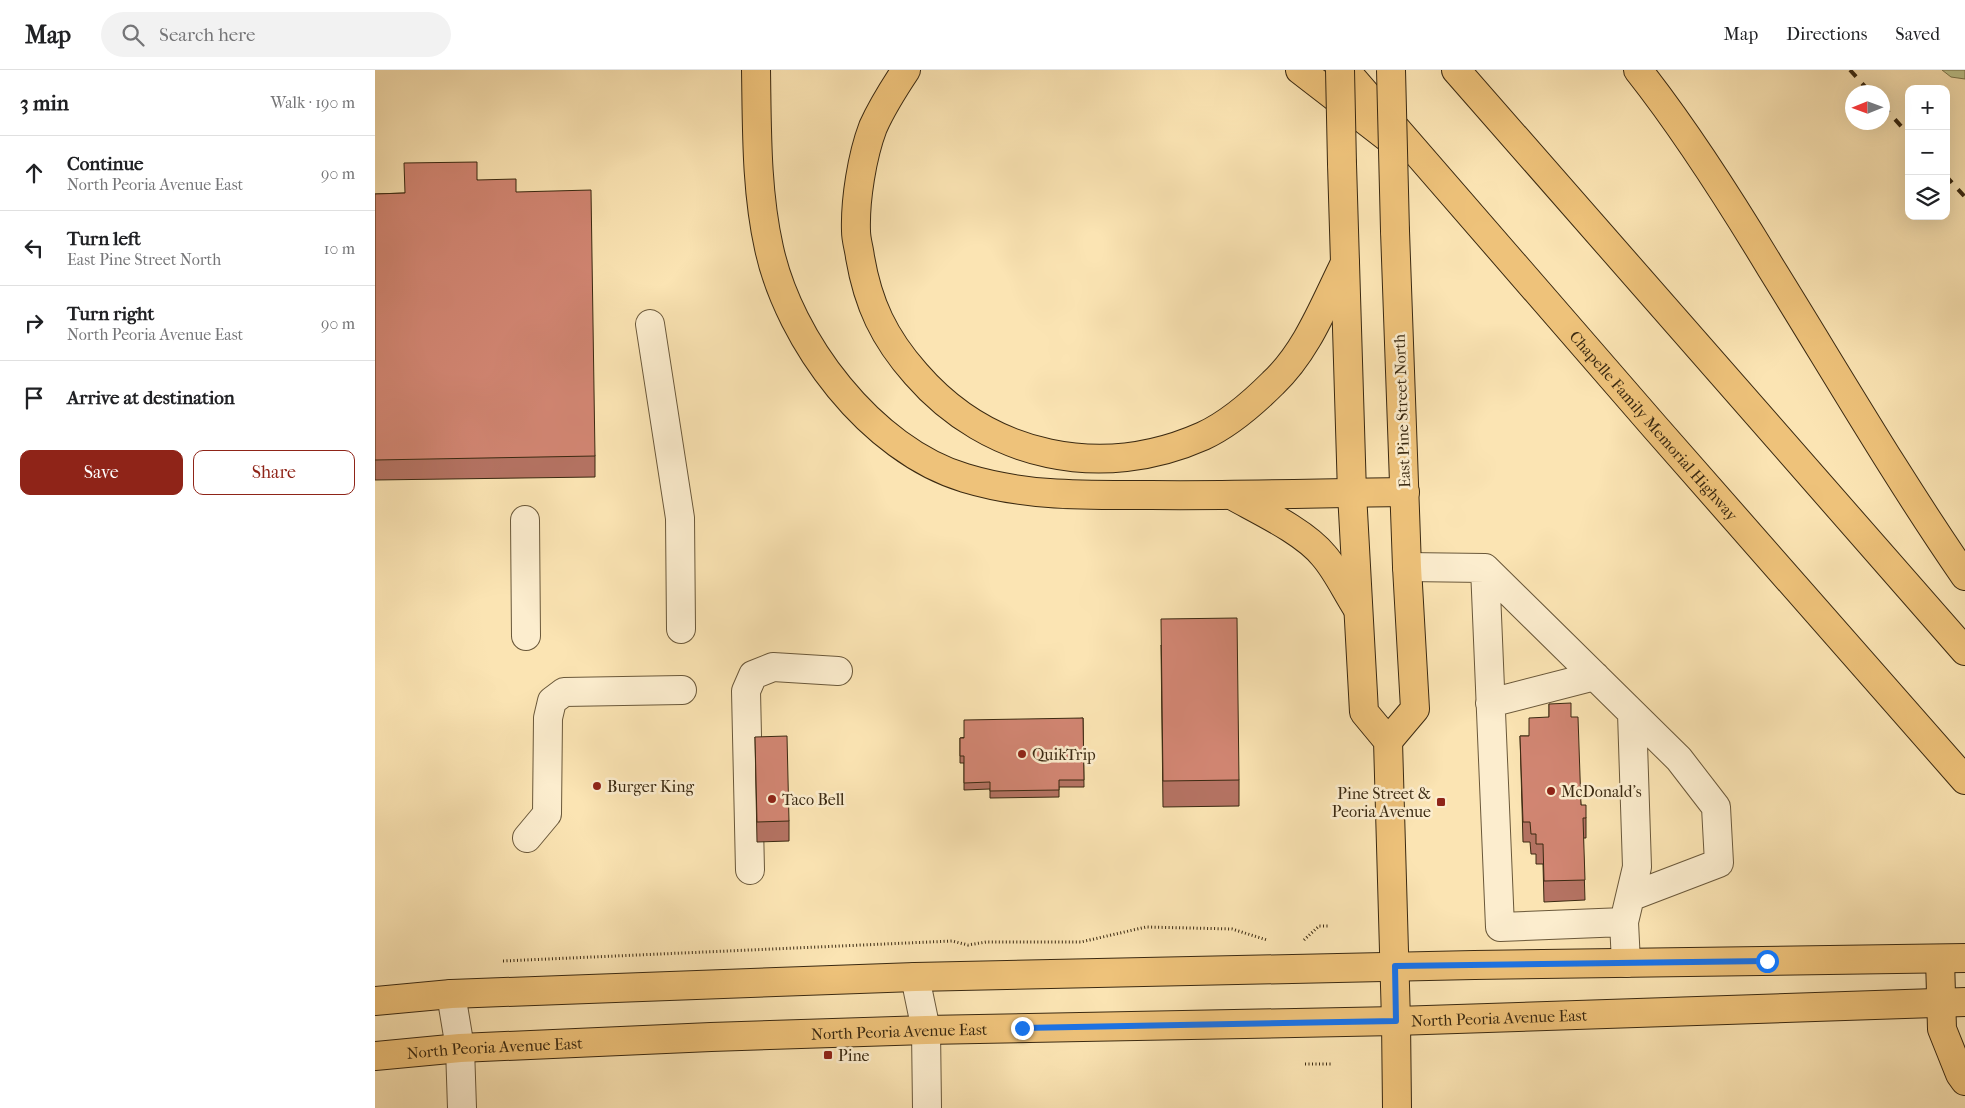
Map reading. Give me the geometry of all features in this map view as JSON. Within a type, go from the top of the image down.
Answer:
[{"type":"main road","points":[[756,70],[761,205],[769,249],[779,283],[791,314],[807,343],[846,395],[901,446],[934,466],[963,478],[1002,488],[1051,495],[1233,496],[1405,492]]},
{"type":"main road","points":[[906,70],[889,96],[873,128],[863,165],[858,196],[856,232],[867,288],[880,324],[896,352],[946,404],[969,422],[999,438],[1054,455],[1084,459],[1114,459],[1166,449],[1205,435],[1229,421],[1252,403],[1275,382],[1296,357],[1314,326],[1345,263]]},
{"type":"main road","points":[[1300,70],[1438,177]]},
{"type":"main road","points":[[1340,70],[1357,608],[1364,712],[1388,741],[1397,1108]]},
{"type":"main road","name":"Chapelle Family Memorial Highway","points":[[1345,70],[1653,426],[1965,780]]},
{"type":"main road","name":"East Pine Street North","points":[[1388,741],[1415,709],[1407,567],[1391,70]]},
{"type":"main road","points":[[1456,70],[1965,651]]},
{"type":"main road","points":[[1638,70],[1654,90],[1727,196],[1925,517],[1965,576]]},
{"type":"main road","points":[[1233,496],[1293,530],[1325,556],[1357,608]]},
{"type":"main road","points":[[375,1001],[451,994],[915,977],[1395,966],[1952,958],[1953,1003],[1942,1029],[1960,1074],[1965,1081]]},
{"type":"main road","name":"North Peoria Avenue East","points":[[375,1056],[460,1048],[926,1030],[1396,1021],[1953,1003]]},
{"type":"street","points":[[650,324],[680,518],[681,629]]},
{"type":"street","points":[[525,520],[526,636]]},
{"type":"street","points":[[1407,567],[1485,568],[1679,759],[1716,807],[1719,863],[1627,909],[1500,927],[1485,568]]},
{"type":"street","points":[[750,870],[746,691],[753,675],[773,667],[837,671]]},
{"type":"street","points":[[1490,703],[1595,676]]},
{"type":"street","points":[[527,838],[547,814],[548,718],[552,701],[564,692],[682,690]]},
{"type":"street","points":[[1626,963],[1627,909],[1637,867],[1632,713]]},
{"type":"street","points":[[915,977],[926,1030],[927,1108]]},
{"type":"street","points":[[451,994],[460,1048],[462,1108]]},
{"type":"path","points":[[1300,941],[1306,939],[1319,926],[1329,926]]},
{"type":"path","points":[[496,962],[952,941],[969,945],[986,942],[1081,942],[1146,927],[1232,929],[1273,942]]},
{"type":"path","points":[[1305,1064],[1331,1064]]},
{"type":"green space","points":[[1942,70],[1965,70],[1965,79],[1951,77]]},
{"type":"building","points":[[477,162],[477,180],[516,179],[516,192],[591,190],[595,456],[375,460],[375,194],[405,193],[404,163]]},
{"type":"building","points":[[1237,618],[1239,780],[1163,781],[1161,619]]},
{"type":"building","name":"McDonald's","points":[[1571,703],[1571,717],[1578,717],[1581,805],[1586,805],[1586,818],[1583,818],[1585,880],[1544,881],[1543,844],[1536,844],[1536,834],[1531,834],[1530,822],[1523,822],[1520,736],[1529,736],[1529,718],[1549,717],[1549,704]]},
{"type":"building","name":"QuikTrip","points":[[1083,718],[1084,780],[1059,780],[1059,790],[990,791],[990,782],[964,783],[964,756],[960,756],[960,738],[964,738],[964,720]]},
{"type":"building","name":"Taco Bell","points":[[787,736],[789,821],[757,822],[755,737]]},
{"type":"railway","points":[[1850,70],[1864,85]]},
{"type":"railway","points":[[1890,114],[1905,131]]},
{"type":"railway","points":[[1950,180],[1965,197]]},
{"type":"place","name":"QuikTrip","points":[[1022,754]]},
{"type":"place","name":"Burger King","points":[[597,786]]},
{"type":"place","name":"McDonald's","points":[[1551,791]]},
{"type":"place","name":"Taco Bell","points":[[772,799]]},
{"type":"place","name":"Pine Street & Peoria Avenue","points":[[1441,802]]},
{"type":"place","name":"Pine","points":[[828,1055]]},
{"type":"route","points":[[1022,1028],[1396,1021],[1395,966],[1767,961]]}]
